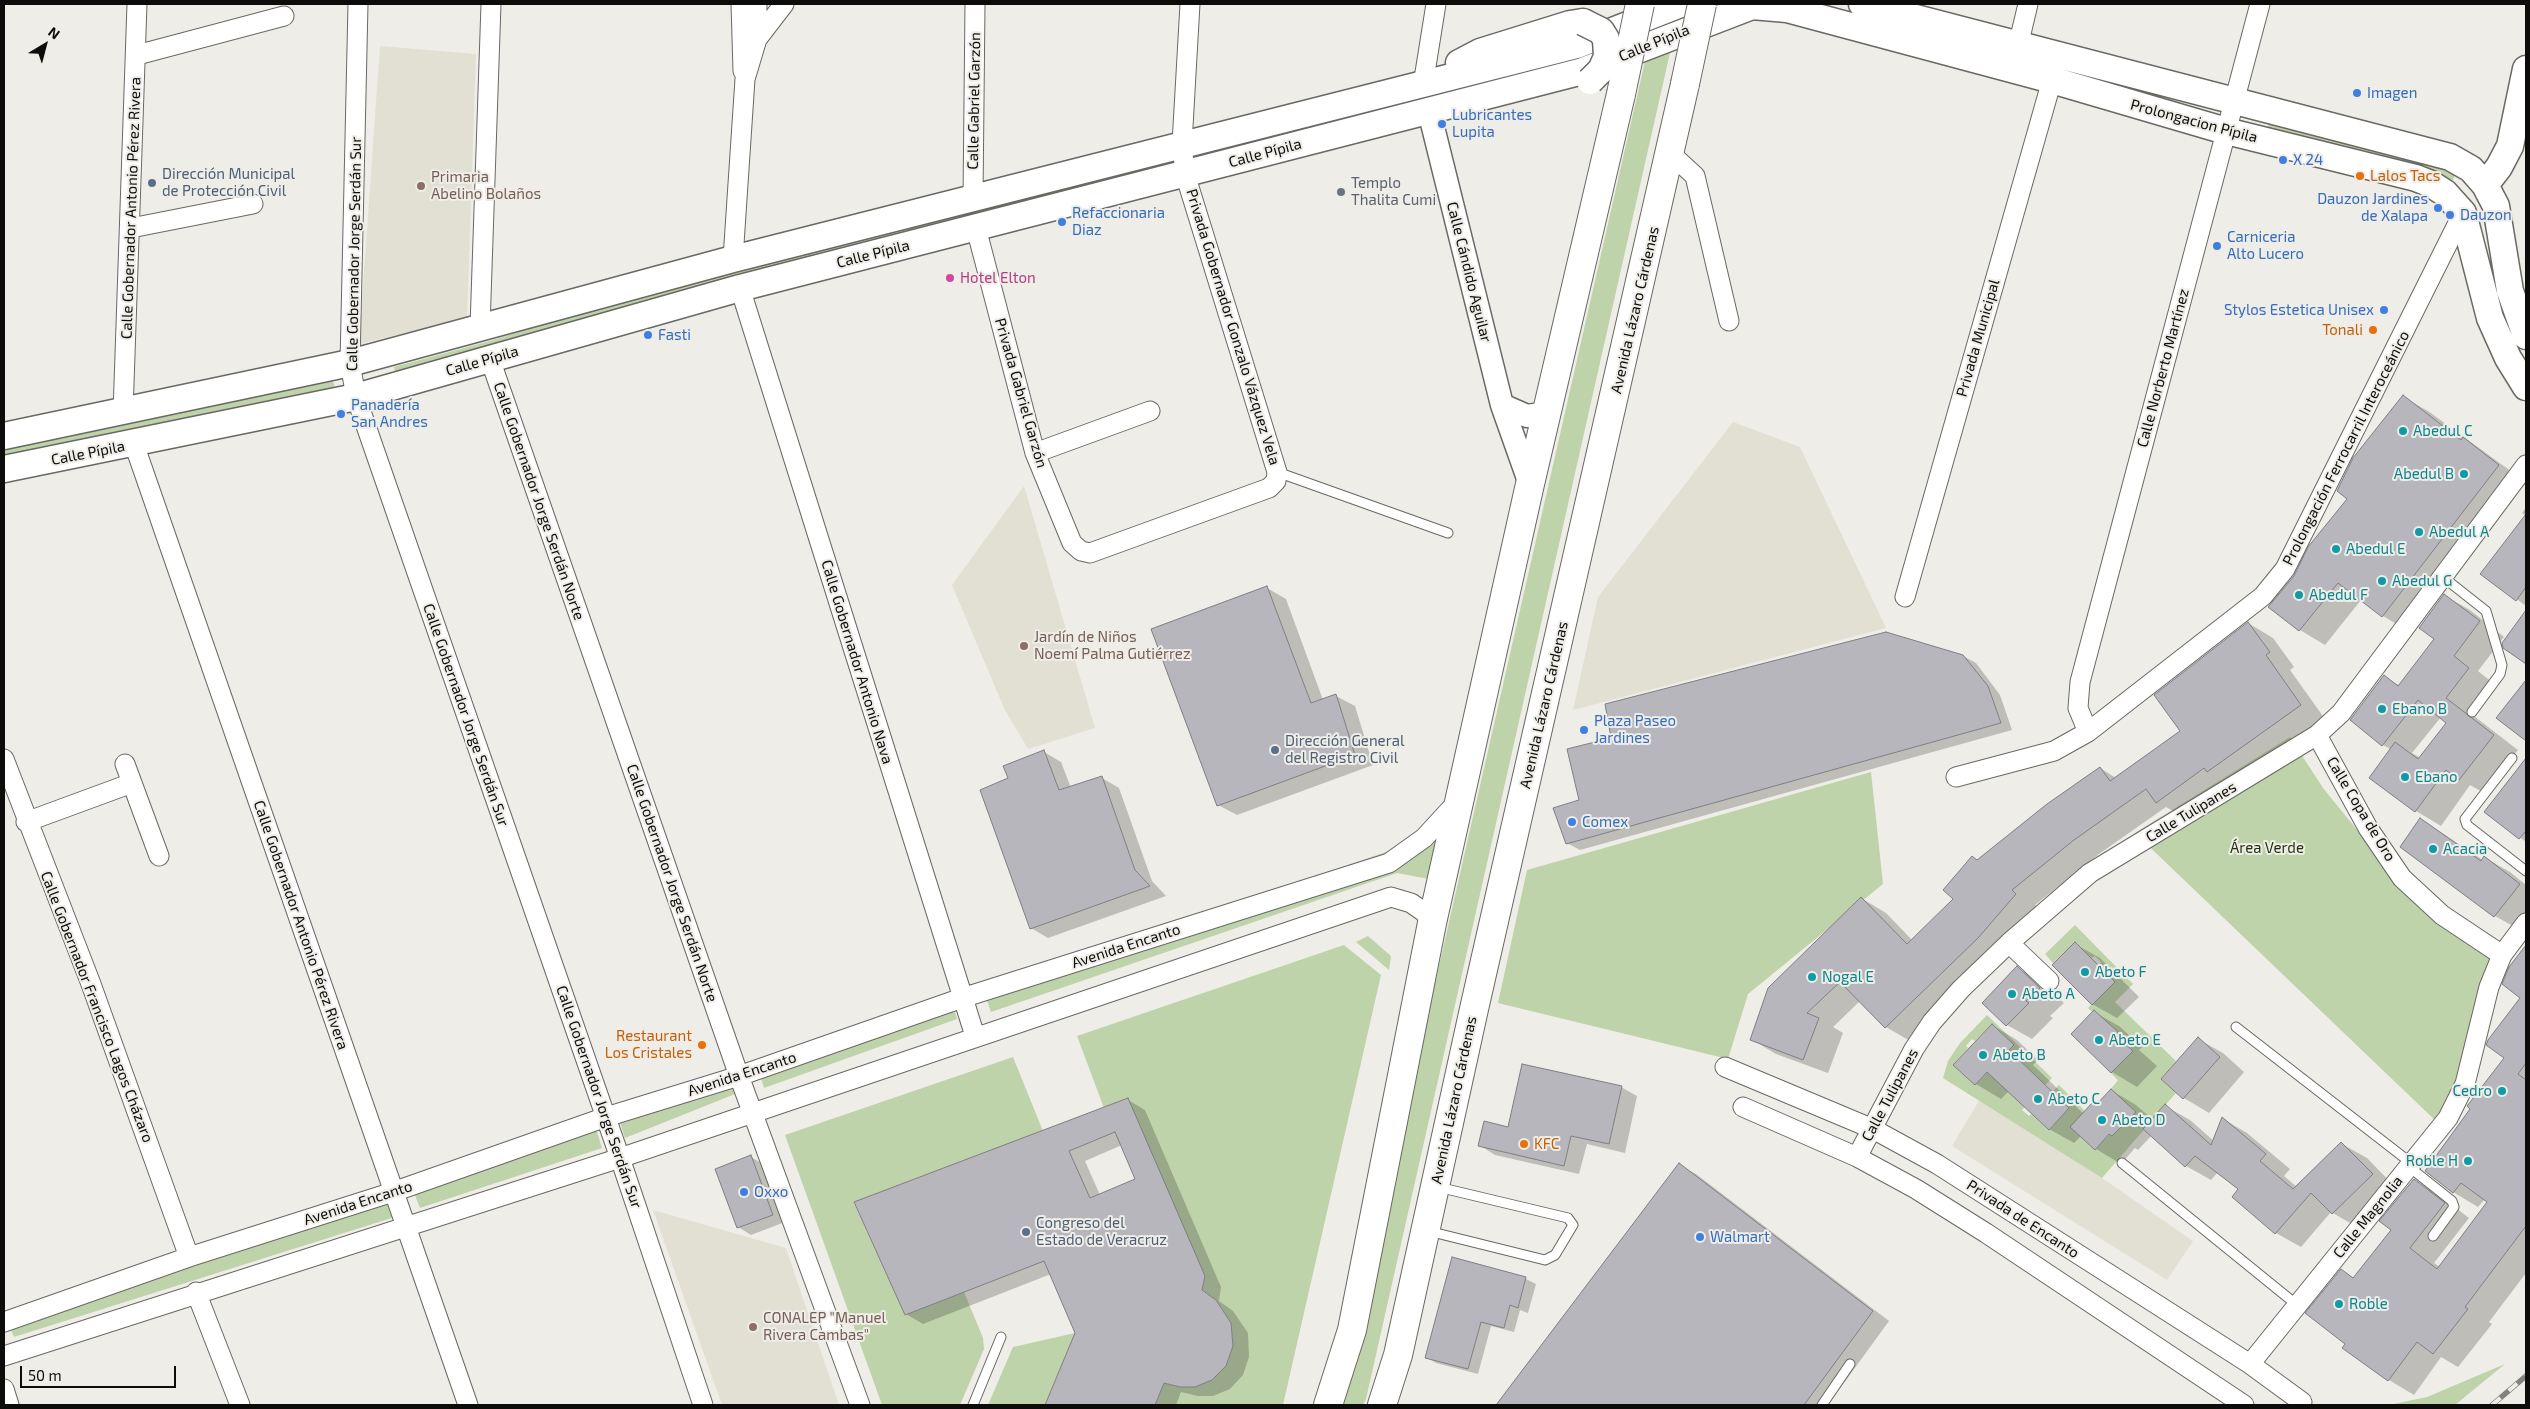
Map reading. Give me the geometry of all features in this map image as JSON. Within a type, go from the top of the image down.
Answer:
[{"type":"highway","points":[[1328,1405],[1352,1330],[1432,923],[1640,4]]},
{"type":"highway","name":"Avenida Lázaro Cárdenas","points":[[1382,1405],[1398,1355],[1476,999],[1671,154],[1702,4]]},
{"type":"main road","name":"Calle Pípila","points":[[4,436],[124,413],[350,363],[733,259],[1577,45],[1681,4]]},
{"type":"main road","name":"Prolongacion Pípila","points":[[1862,4],[2450,157],[2471,169],[2485,185],[2496,206],[2510,291],[2526,336]]},
{"type":"main road","name":"Prolongacion Pípila","points":[[1734,12],[1752,6],[1787,9],[2052,80],[2226,131],[2416,178],[2445,193],[2463,213],[2490,318],[2508,358],[2526,387]]},
{"type":"main road","name":"Calle Pípila","points":[[4,469],[134,444],[356,397],[740,288],[1583,71],[1734,12]]},
{"type":"main road","points":[[1423,85],[1480,52],[1570,24],[1583,22],[1602,31],[1606,39],[1607,57],[1601,70],[1590,81],[1574,89],[1465,113],[1429,111]]},
{"type":"main road","points":[[2485,185],[2518,142],[2526,69]]},
{"type":"street","name":"Calle Gobernador Antonio Pérez Rivera","points":[[124,413],[137,55],[137,4]]},
{"type":"street","name":"Calle Gobernador Jorge Serdán Sur","points":[[358,4],[350,363],[356,397],[606,1117],[703,1405]]},
{"type":"street","points":[[480,327],[491,4]]},
{"type":"street","points":[[733,259],[744,79],[741,59],[741,4]]},
{"type":"street","points":[[744,79],[757,39],[756,4]]},
{"type":"street","points":[[741,59],[784,4]]},
{"type":"street","name":"Calle Gabriel Garzón","points":[[973,198],[975,4]]},
{"type":"street","name":"Privada Gobernador Gonzalo Vázquez Vela","points":[[1081,551],[1090,553],[1269,488],[1276,481],[1277,472],[1186,174],[1182,144],[1190,4]]},
{"type":"street","points":[[1423,85],[1436,4]]},
{"type":"street","points":[[2018,46],[2028,4]]},
{"type":"street","name":"Calle Norberto Martínez","points":[[2088,732],[2078,708],[2080,682],[2260,4]]},
{"type":"street","points":[[137,55],[284,16]]},
{"type":"street","name":"Privada Municipal","points":[[1905,597],[2052,80]]},
{"type":"street","name":"Calle Cándido Aguilar","points":[[1429,111],[1502,405],[1530,484]]},
{"type":"street","points":[[1671,154],[1695,176],[1730,321]]},
{"type":"street","points":[[131,228],[253,204]]},
{"type":"street","name":"Prolongación Ferrocarril Interoceánico","points":[[1956,777],[2054,751],[2088,732],[2263,596],[2285,569],[2463,213]]},
{"type":"street","name":"Privada Gabriel Garzón","points":[[976,228],[1035,453],[1072,543],[1081,551]]},
{"type":"street","name":"Calle Gobernador Antonio Nava","points":[[740,288],[974,1036]]},
{"type":"street","name":"Calle Gobernador Jorge Serdán Norte","points":[[490,359],[739,1076],[860,1405]]},
{"type":"street","points":[[1502,405],[1527,416],[1547,413]]},
{"type":"street","points":[[1035,453],[1150,411]]},
{"type":"street","name":"Calle Gobernador Antonio Pérez Rivera","points":[[134,444],[468,1405]]},
{"type":"street","name":"Calle Tulipanes","points":[[1857,1157],[1914,1049],[1932,1022],[1961,989],[2009,942],[2090,874],[2317,735],[2341,712],[2526,464]]},
{"type":"street","name":"Calle Copa de Oro","points":[[2317,735],[2368,828],[2402,878],[2442,915],[2502,955]]},
{"type":"street","name":"Calle Gobernador Francisco Lagos Cházaro","points":[[4,759],[26,822],[91,984],[189,1257]]},
{"type":"street","points":[[125,764],[159,856]]},
{"type":"street","points":[[26,822],[132,783]]},
{"type":"street","name":"Avenida Encanto","points":[[4,1322],[189,1257],[393,1192],[606,1117],[739,1076],[962,998],[1389,863],[1424,838],[1462,796]]},
{"type":"street","points":[[4,1356],[196,1292],[620,1158],[974,1036],[1391,897],[1411,903],[1424,912],[1432,923]]},
{"type":"street","name":"Calle Magnolia","points":[[2250,1364],[2448,1118],[2465,1084],[2488,987],[2502,955],[2526,923]]},
{"type":"street","points":[[2009,942],[2049,981]]},
{"type":"street","name":"Privada de Encanto","points":[[1725,1067],[1873,1129],[1937,1164],[2250,1364],[2302,1402]]},
{"type":"street","name":"Privada de Encanto","points":[[1743,1107],[1857,1157],[1916,1189],[1986,1232],[2244,1405]]},
{"type":"street","points":[[196,1292],[240,1405]]},
{"type":"street","points":[[4,1389],[9,1405]]},
{"type":"lane","points":[[1277,472],[1448,533]]},
{"type":"lane","points":[[2443,577],[2486,611],[2502,665],[2500,674],[2472,712]]},
{"type":"lane","points":[[2512,758],[2465,819],[2467,825],[2526,871]]},
{"type":"lane","points":[[2236,1028],[2410,1165],[2452,1201],[2454,1207],[2433,1236]]},
{"type":"lane","points":[[2122,1162],[2297,1305]]},
{"type":"lane","points":[[1425,1231],[1545,1260],[1555,1255],[1573,1225],[1568,1218],[1435,1187]]},
{"type":"lane","points":[[973,1405],[1002,1337]]},
{"type":"lane","points":[[1822,1405],[1850,1364]]},
{"type":"shaded area","name":"Primaria Abelino Bolaños","points":[[380,46],[476,54],[467,318],[359,344]]},
{"type":"shaded area","points":[[1733,422],[1800,447],[1886,628],[1573,710],[1598,597]]},
{"type":"shaded area","name":"Jardín de Niños Noemí Palma Gutiérrez","points":[[1024,486],[1095,728],[1028,749],[1004,708],[952,585]]},
{"type":"shaded area","points":[[1980,1099],[2102,1178],[2193,1241],[2167,1280],[1952,1146]]},
{"type":"shaded area","name":"CONALEP \"Manuel Rivera Cambas\"","points":[[653,1210],[786,1248],[839,1405],[722,1405]]},
{"type":"green space","points":[[1658,4],[1681,4],[1366,1399],[1363,1405],[1339,1405]]},
{"type":"green space","points":[[2270,121],[2456,171],[2453,180],[2267,130]]},
{"type":"green space","points":[[974,211],[396,379],[394,367],[490,341],[748,260]]},
{"type":"green space","points":[[332,378],[336,391],[4,461],[4,447]]},
{"type":"green space","name":"Área Verde","points":[[2290,737],[2323,788],[2397,879],[2500,960],[2470,1081],[2439,1124],[2135,833]]},
{"type":"green space","points":[[1871,772],[1883,884],[1748,994],[1728,1059],[1498,1003],[1527,870]]},
{"type":"green space","points":[[1440,823],[1429,879],[1397,873],[991,1012],[983,989],[1392,850]]},
{"type":"green space","points":[[2075,925],[2133,984],[2115,1002],[2176,1061],[2161,1079],[2176,1093],[2102,1178],[1943,1078],[1948,1061],[1960,1043],[1987,1015],[2052,1078],[2022,1110],[2029,1116],[2031,1114],[2049,1130],[2069,1108],[2052,1092],[2059,1085],[2085,1111],[2073,1129],[2095,1150],[2110,1134],[2112,1136],[2119,1129],[2133,1110],[2111,1089],[2118,1080],[2111,1073],[2132,1051],[2115,1034],[2118,1032],[2109,1027],[2088,1008],[2115,982],[2099,965],[2101,962],[2095,956],[2092,958],[2075,942],[2053,963],[2045,954]],"holes":[[[1992,1024],[2014,1045],[1975,1085],[1953,1065],[1968,1048],[1966,1046],[1972,1039],[1975,1041]]]},
{"type":"green space","points":[[1368,936],[1391,956],[1389,970],[1356,942]]},
{"type":"green space","points":[[1344,945],[1381,975],[1283,1405],[1155,1405],[1164,1383],[1180,1387],[1195,1387],[1212,1380],[1226,1366],[1233,1346],[1231,1323],[1216,1300],[1202,1290],[1205,1276],[1104,1108],[1077,1036]]},
{"type":"green space","points":[[951,999],[957,1019],[764,1088],[757,1065]]},
{"type":"green space","points":[[1013,1057],[1043,1131],[854,1203],[905,1315],[964,1292],[983,1338],[984,1349],[960,1405],[882,1405],[785,1135]]},
{"type":"green space","points":[[726,1073],[735,1094],[625,1138],[617,1113]]},
{"type":"green space","points":[[593,1119],[602,1148],[420,1208],[411,1185]]},
{"type":"green space","points":[[390,1192],[398,1216],[14,1337],[4,1312]]},
{"type":"green space","points":[[1075,1333],[1045,1405],[988,1405],[1013,1347]]},
{"type":"green space","points":[[2505,1364],[2455,1405],[2389,1405],[2427,1397]]},
{"type":"building","points":[[2403,395],[2461,440],[2463,437],[2499,465],[2382,617],[2338,583],[2299,631],[2268,607],[2294,576],[2308,547],[2347,499],[2337,491],[2353,458]]},
{"type":"building","points":[[2526,514],[2526,587],[2516,601],[2480,574]]},
{"type":"building","points":[[1267,586],[1311,703],[1336,694],[1355,755],[1217,806],[1151,629]]},
{"type":"building","points":[[2444,594],[2480,621],[2454,656],[2469,668],[2446,698],[2494,735],[2459,780],[2446,770],[2415,812],[2369,778],[2395,742],[2418,759],[2446,723],[2418,700],[2382,746],[2350,720],[2384,675],[2398,686],[2434,639],[2419,628]]},
{"type":"building","points":[[2526,610],[2526,664],[2503,648],[2502,643]]},
{"type":"building","points":[[2248,622],[2270,652],[2266,655],[2301,705],[2207,772],[2204,768],[2156,803],[2146,789],[2074,840],[2012,890],[2016,894],[1978,938],[1885,1028],[1840,982],[1807,1013],[1819,1018],[1803,1060],[1750,1040],[1768,988],[1861,897],[1907,944],[1953,899],[1943,890],[1972,856],[1977,860],[2047,804],[2100,767],[2110,781],[2180,731],[2154,695]]},
{"type":"building","points":[[1886,632],[1963,655],[1988,686],[2001,723],[1566,844],[1553,808],[1579,800],[1567,749],[1611,738],[1605,704]]},
{"type":"building","points":[[2526,680],[2526,741],[2496,718]]},
{"type":"building","points":[[1044,750],[1059,790],[1102,776],[1135,870],[1150,886],[1030,929],[980,790],[1008,778],[1003,766]]},
{"type":"building","name":"Acacia","points":[[2526,758],[2526,831],[2519,839],[2484,812]]},
{"type":"building","points":[[2420,818],[2481,861],[2484,856],[2520,884],[2494,917],[2400,847]]},
{"type":"building","name":"Abeto F","points":[[2075,942],[2115,982],[2092,1005],[2052,965]]},
{"type":"building","points":[[2526,945],[2526,1063],[2518,1074],[2526,1080],[2526,1226],[2465,1307],[2468,1309],[2433,1354],[2417,1342],[2388,1381],[2342,1348],[2345,1344],[2305,1313],[2341,1269],[2353,1278],[2391,1230],[2379,1221],[2414,1179],[2445,1203],[2410,1248],[2437,1269],[2487,1202],[2461,1183],[2453,1193],[2425,1171],[2470,1109],[2467,1106],[2504,1058],[2486,1045],[2520,998],[2502,984],[2509,967]]},
{"type":"building","name":"Abeto A","points":[[2017,966],[2040,988],[2026,1001],[2029,1003],[2006,1026],[1982,1003]]},
{"type":"building","name":"Abeto E","points":[[2094,1010],[2118,1032],[2115,1035],[2133,1051],[2111,1073],[2071,1034]]},
{"type":"building","points":[[1992,1024],[2014,1045],[2009,1050],[2069,1108],[2049,1130],[1987,1072],[1975,1085],[1953,1065]]},
{"type":"building","points":[[2198,1037],[2220,1057],[2183,1099],[2161,1079]]},
{"type":"building","points":[[1522,1064],[1622,1086],[1609,1144],[1571,1136],[1564,1166],[1478,1146],[1484,1121],[1508,1127]]},
{"type":"building","name":"Abeto D","points":[[2111,1089],[2136,1112],[2112,1136],[2109,1134],[2095,1150],[2070,1127],[2092,1103],[2095,1106]]},
{"type":"building","name":"Congreso del Estado de Veracruz","points":[[1128,1098],[1205,1276],[1202,1290],[1216,1300],[1231,1323],[1233,1346],[1226,1366],[1212,1380],[1195,1387],[1180,1387],[1164,1383],[1155,1405],[1045,1405],[1075,1333],[1044,1261],[905,1315],[854,1202]],"holes":[[[1115,1132],[1135,1179],[1090,1198],[1069,1151]]]},
{"type":"building","points":[[2165,1104],[2211,1145],[2222,1117],[2266,1154],[2260,1161],[2293,1189],[2341,1142],[2373,1174],[2332,1214],[2311,1193],[2275,1234],[2232,1197],[2238,1189],[2195,1156],[2185,1167],[2143,1129]]},
{"type":"building","name":"Oxxo","points":[[751,1155],[773,1215],[737,1228],[715,1169]]},
{"type":"building","name":"Walmart","points":[[1679,1163],[1873,1311],[1804,1405],[1496,1405]]},
{"type":"building","points":[[1452,1257],[1526,1277],[1518,1308],[1510,1305],[1504,1328],[1481,1322],[1468,1369],[1425,1358]]},
{"type":"railway","points":[[2492,1405],[2526,1376]]},
{"type":"place","name":"Imagen","points":[[2357,93]]},
{"type":"place","name":"Lubricantes Lupita","points":[[1442,124]]},
{"type":"place","name":"X 24","points":[[2283,160]]},
{"type":"place","name":"Lalos Tacs","points":[[2360,176]]},
{"type":"place","name":"Dirección Municipal de Protección Civil","points":[[152,183]]},
{"type":"place","name":"Primaria Abelino Bolaños","points":[[421,186]]},
{"type":"place","name":"Templo Thalita Cumi","points":[[1341,192]]},
{"type":"place","name":"Dauzon Jardines de Xalapa","points":[[2438,208]]},
{"type":"place","name":"Dauzon","points":[[2450,215]]},
{"type":"place","name":"Refaccionaria Diaz","points":[[1062,222]]},
{"type":"place","name":"Carniceria Alto Lucero","points":[[2217,246]]},
{"type":"place","name":"Hotel Elton","points":[[950,278]]},
{"type":"place","name":"Stylos Estetica Unisex","points":[[2384,310]]},
{"type":"place","name":"Tonali","points":[[2373,330]]},
{"type":"place","name":"Fasti","points":[[648,335]]},
{"type":"place","name":"Panadería San Andres","points":[[341,414]]},
{"type":"place","name":"Abedul C","points":[[2403,431]]},
{"type":"place","name":"Abedul B","points":[[2464,474]]},
{"type":"place","name":"Abedul A","points":[[2419,532]]},
{"type":"place","name":"Abedul E","points":[[2336,549]]},
{"type":"place","name":"Abedul G","points":[[2382,581]]},
{"type":"place","name":"Abedul F","points":[[2299,595]]},
{"type":"place","name":"Jardín de Niños Noemí Palma Gutiérrez","points":[[1024,646]]},
{"type":"place","name":"Ebano B","points":[[2382,709]]},
{"type":"place","name":"Plaza Paseo Jardines","points":[[1584,730]]},
{"type":"place","name":"Dirección General del Registro Civil","points":[[1275,750]]},
{"type":"place","name":"Ebano","points":[[2405,777]]},
{"type":"place","name":"Comex","points":[[1572,822]]},
{"type":"place","name":"Acacia","points":[[2433,849]]},
{"type":"place","name":"Abeto F","points":[[2085,972]]},
{"type":"place","name":"Nogal E","points":[[1812,977]]},
{"type":"place","name":"Abeto A","points":[[2012,994]]},
{"type":"place","name":"Abeto E","points":[[2099,1040]]},
{"type":"place","name":"Restaurant Los Cristales","points":[[702,1045]]},
{"type":"place","name":"Abeto B","points":[[1983,1055]]},
{"type":"place","name":"Cedro","points":[[2502,1091]]},
{"type":"place","name":"Abeto C","points":[[2038,1099]]},
{"type":"place","name":"Abeto D","points":[[2102,1120]]},
{"type":"place","name":"KFC","points":[[1524,1144]]},
{"type":"place","name":"Roble H","points":[[2468,1161]]},
{"type":"place","name":"Oxxo","points":[[744,1192]]},
{"type":"place","name":"Congreso del Estado de Veracruz","points":[[1026,1232]]},
{"type":"place","name":"Walmart","points":[[1700,1237]]},
{"type":"place","name":"Roble","points":[[2339,1304]]},
{"type":"place","name":"CONALEP \"Manuel Rivera Cambas\"","points":[[753,1327]]}]
